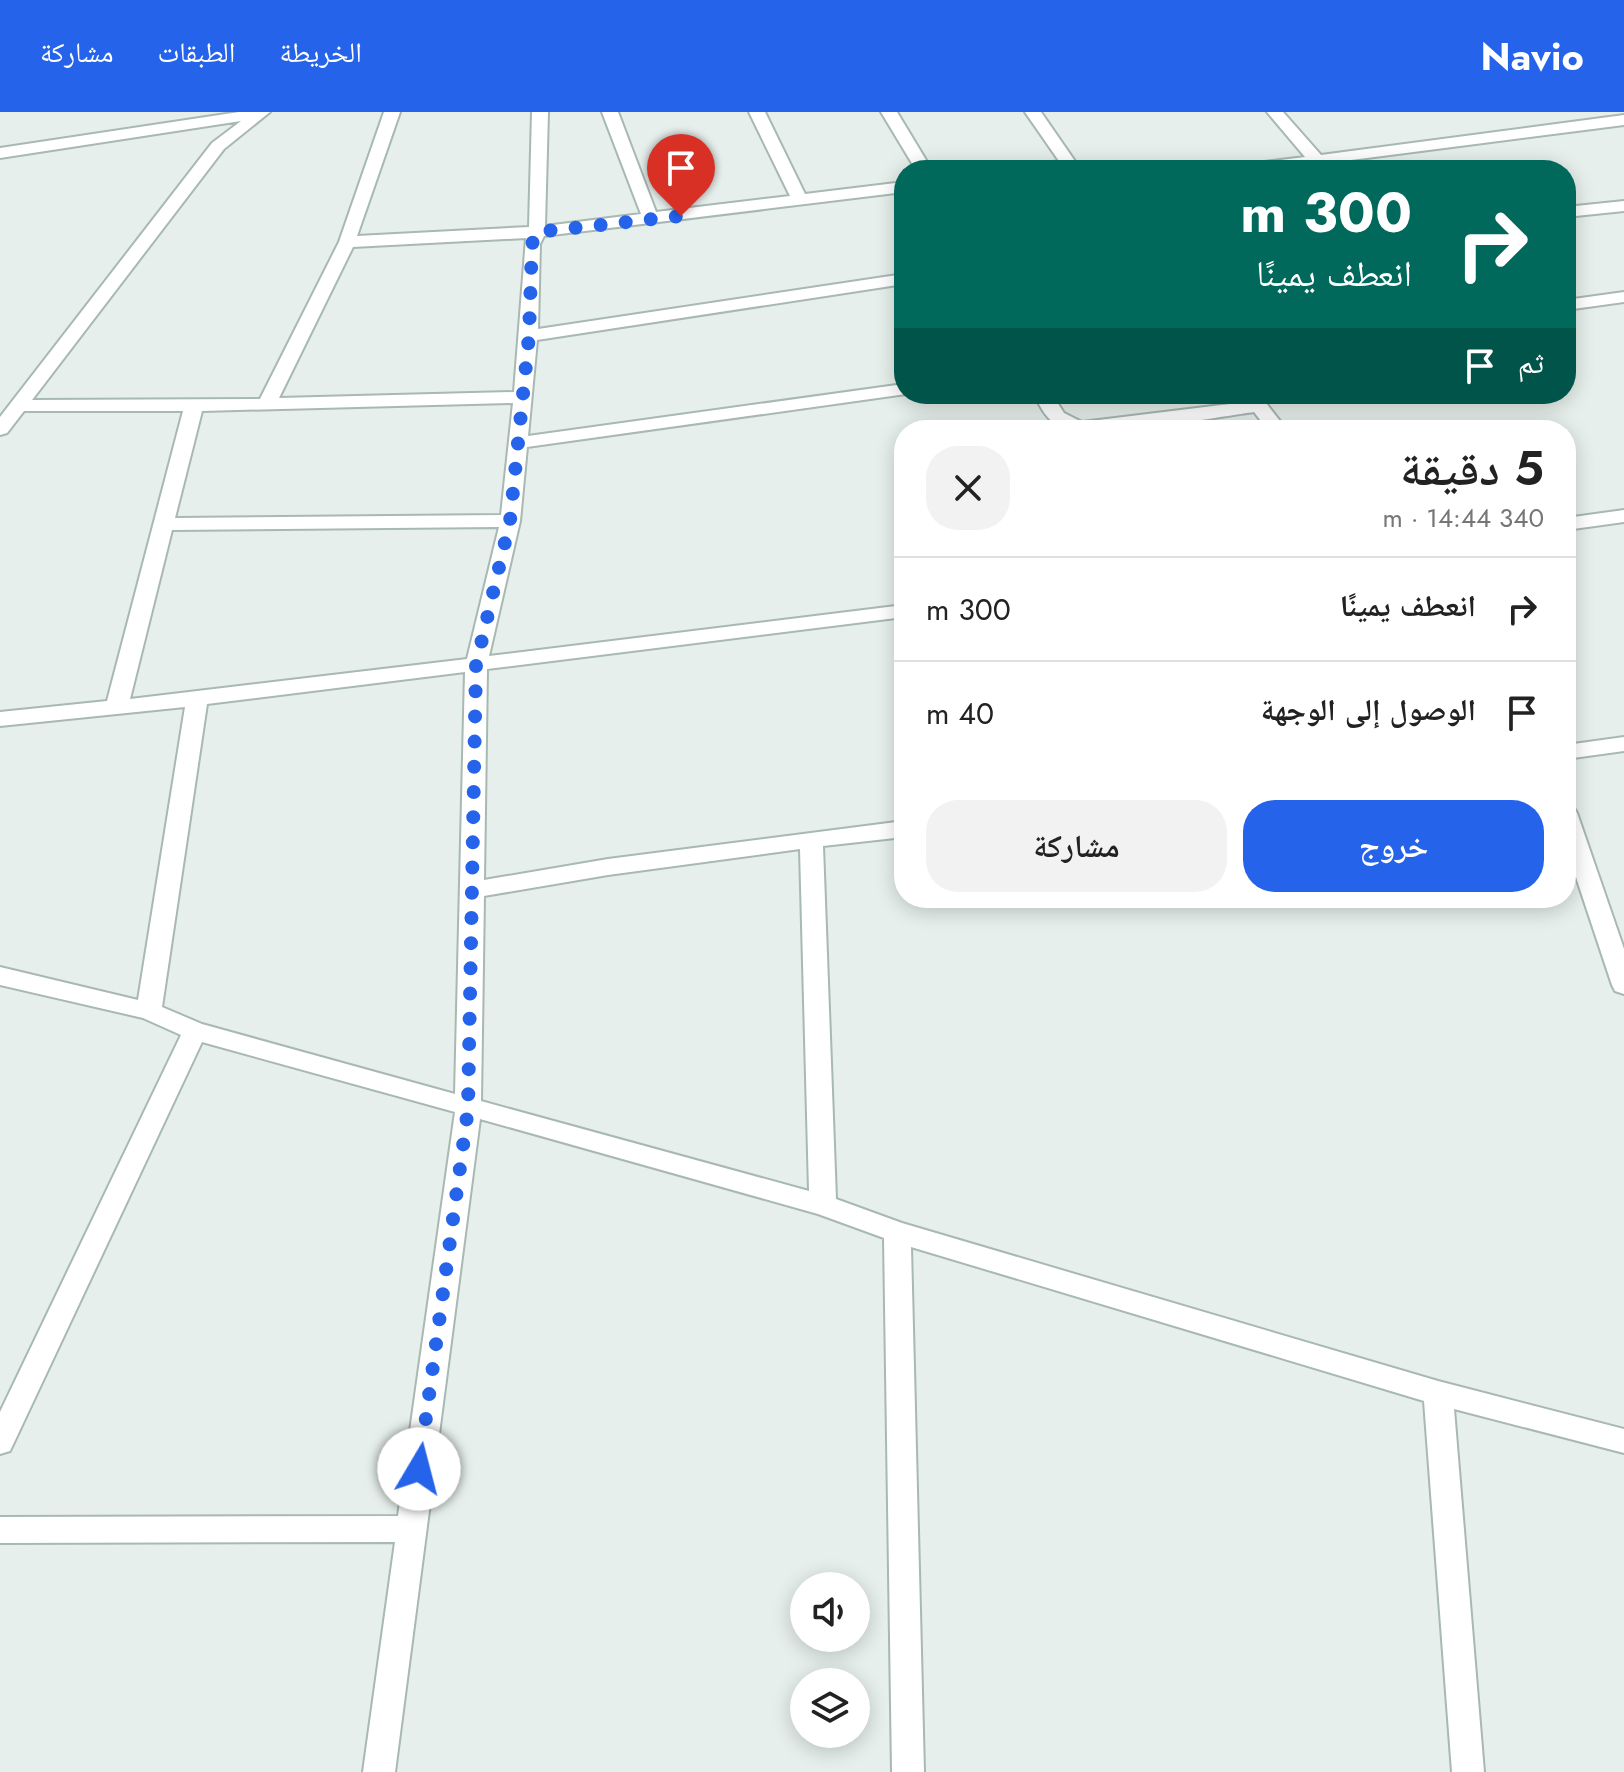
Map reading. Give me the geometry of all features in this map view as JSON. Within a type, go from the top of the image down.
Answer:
[{"type":"street","points":[[268,402],[347,242],[392,112]]},
{"type":"street","points":[[379,1772],[468,1109],[476,665],[510,521],[520,397],[529,336],[532,244],[537,232],[540,112]]},
{"type":"street","points":[[610,112],[651,220]]},
{"type":"street","points":[[757,112],[800,200]]},
{"type":"street","points":[[889,112],[918,160]]},
{"type":"street","points":[[1059,112],[1034,114],[1066,160]]},
{"type":"street","points":[[1275,112],[1317,160]]},
{"type":"street","points":[[0,153],[265,113]]},
{"type":"street","points":[[0,429],[218,146],[265,113]]},
{"type":"street","points":[[1355,160],[1624,120]]},
{"type":"street","points":[[0,147],[18,151]]},
{"type":"street","points":[[347,242],[537,232],[894,188]]},
{"type":"street","points":[[1576,211],[1624,206]]},
{"type":"street","points":[[529,336],[894,281]]},
{"type":"street","points":[[1576,304],[1624,297]]},
{"type":"street","points":[[516,443],[894,390]]},
{"type":"street","points":[[20,405],[194,406],[520,397]]},
{"type":"street","points":[[1047,404],[1052,415],[1059,420]]},
{"type":"street","points":[[1131,420],[1229,404]]},
{"type":"street","points":[[1257,404],[1270,420]]},
{"type":"street","points":[[117,706],[194,406]]},
{"type":"street","points":[[1576,523],[1624,516]]},
{"type":"street","points":[[164,524],[510,521]]},
{"type":"street","points":[[0,719],[197,699],[894,612]]},
{"type":"street","points":[[149,1011],[197,699]]},
{"type":"street","points":[[1576,751],[1624,744]]},
{"type":"street","points":[[472,890],[608,867],[894,830]]},
{"type":"street","points":[[811,840],[823,1205]]},
{"type":"street","points":[[1576,843],[1624,985]]},
{"type":"street","points":[[0,976],[149,1011],[195,1031],[823,1205],[897,1232],[1438,1393],[1624,1441]]},
{"type":"street","points":[[0,1442],[195,1031]]},
{"type":"street","points":[[897,1232],[908,1772]]},
{"type":"street","points":[[1438,1393],[1468,1772]]},
{"type":"street","points":[[0,1530],[411,1529]]},
{"type":"route","points":[[419,1469],[468,1109],[476,665],[510,521],[520,397],[529,336],[532,244],[537,232],[681,216]]}]
